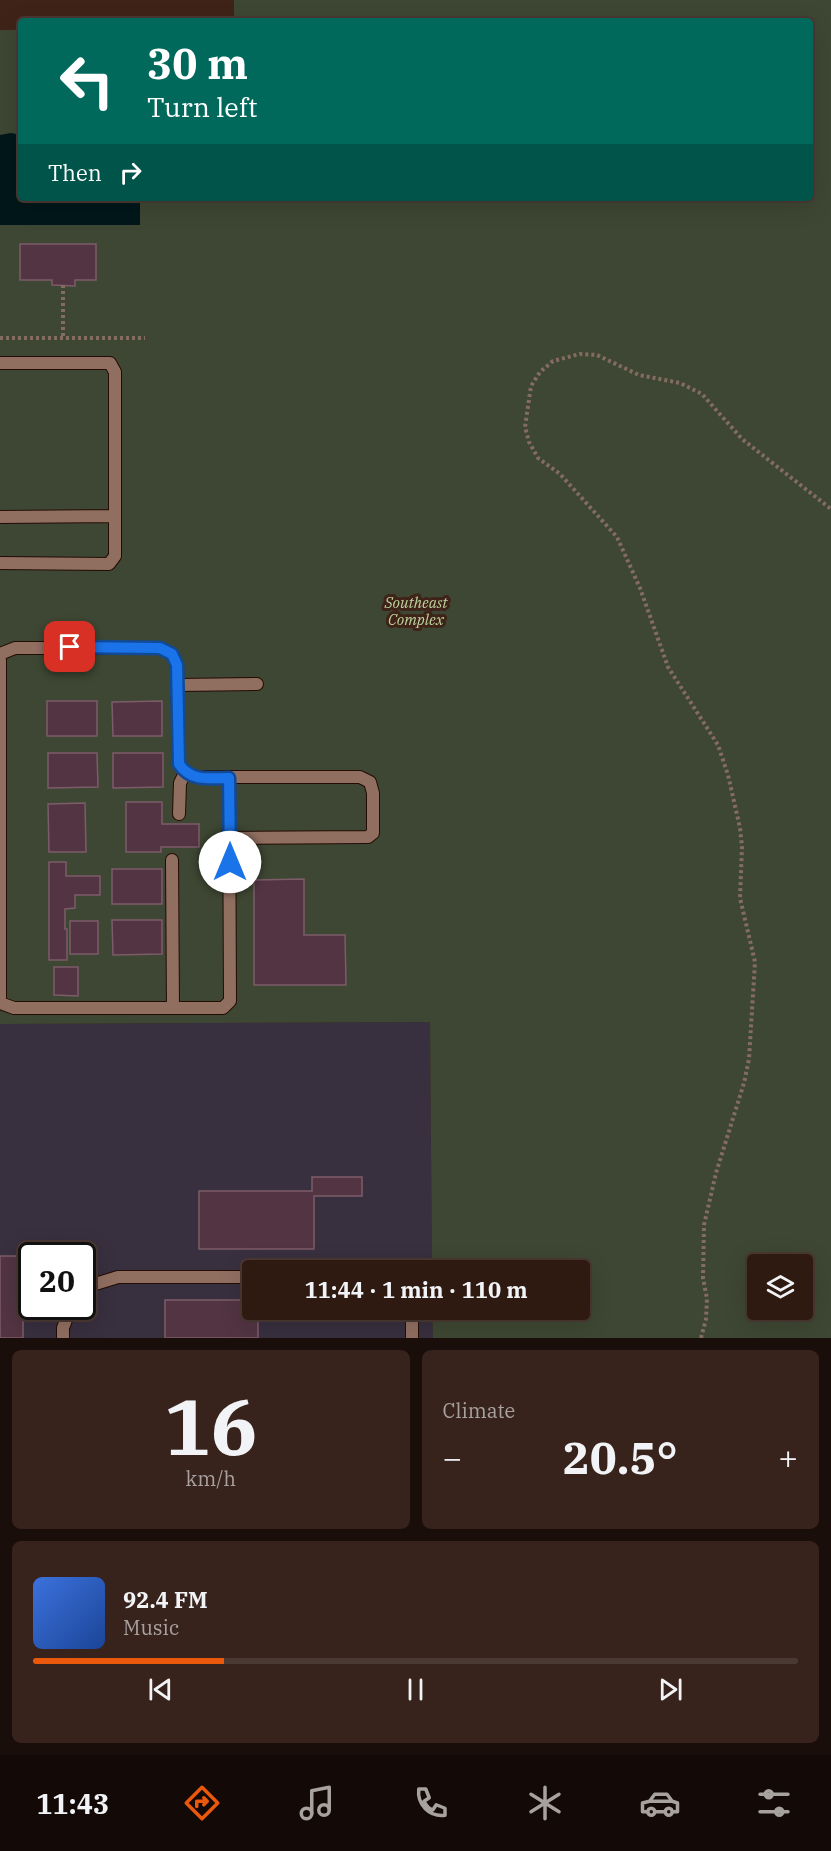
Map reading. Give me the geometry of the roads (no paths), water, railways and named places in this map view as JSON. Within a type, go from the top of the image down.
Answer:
[{"type":"lane","points":[[0,363],[110,363],[115,372],[115,556],[109,564],[0,563]]},
{"type":"lane","points":[[0,517],[115,516]]},
{"type":"lane","points":[[0,654],[15,648],[160,648],[172,654],[177,665],[179,764],[185,773],[197,777],[229,778],[360,777],[370,782],[373,793],[373,833],[368,837],[230,838]]},
{"type":"lane","points":[[0,660],[0,998]]},
{"type":"lane","points":[[178,685],[257,684]]},
{"type":"lane","points":[[179,814],[180,783],[185,773]]},
{"type":"lane","points":[[0,1003],[14,1008],[223,1008],[230,1001],[229,778]]},
{"type":"lane","points":[[172,860],[173,1008]]},
{"type":"lane","points":[[96,1284],[118,1277],[242,1276]]},
{"type":"lane","points":[[63,1338],[66,1320]]},
{"type":"lane","points":[[412,1320],[412,1338]]},
{"type":"park label","name":"Southeast Complex","points":[[416,610]]}]
